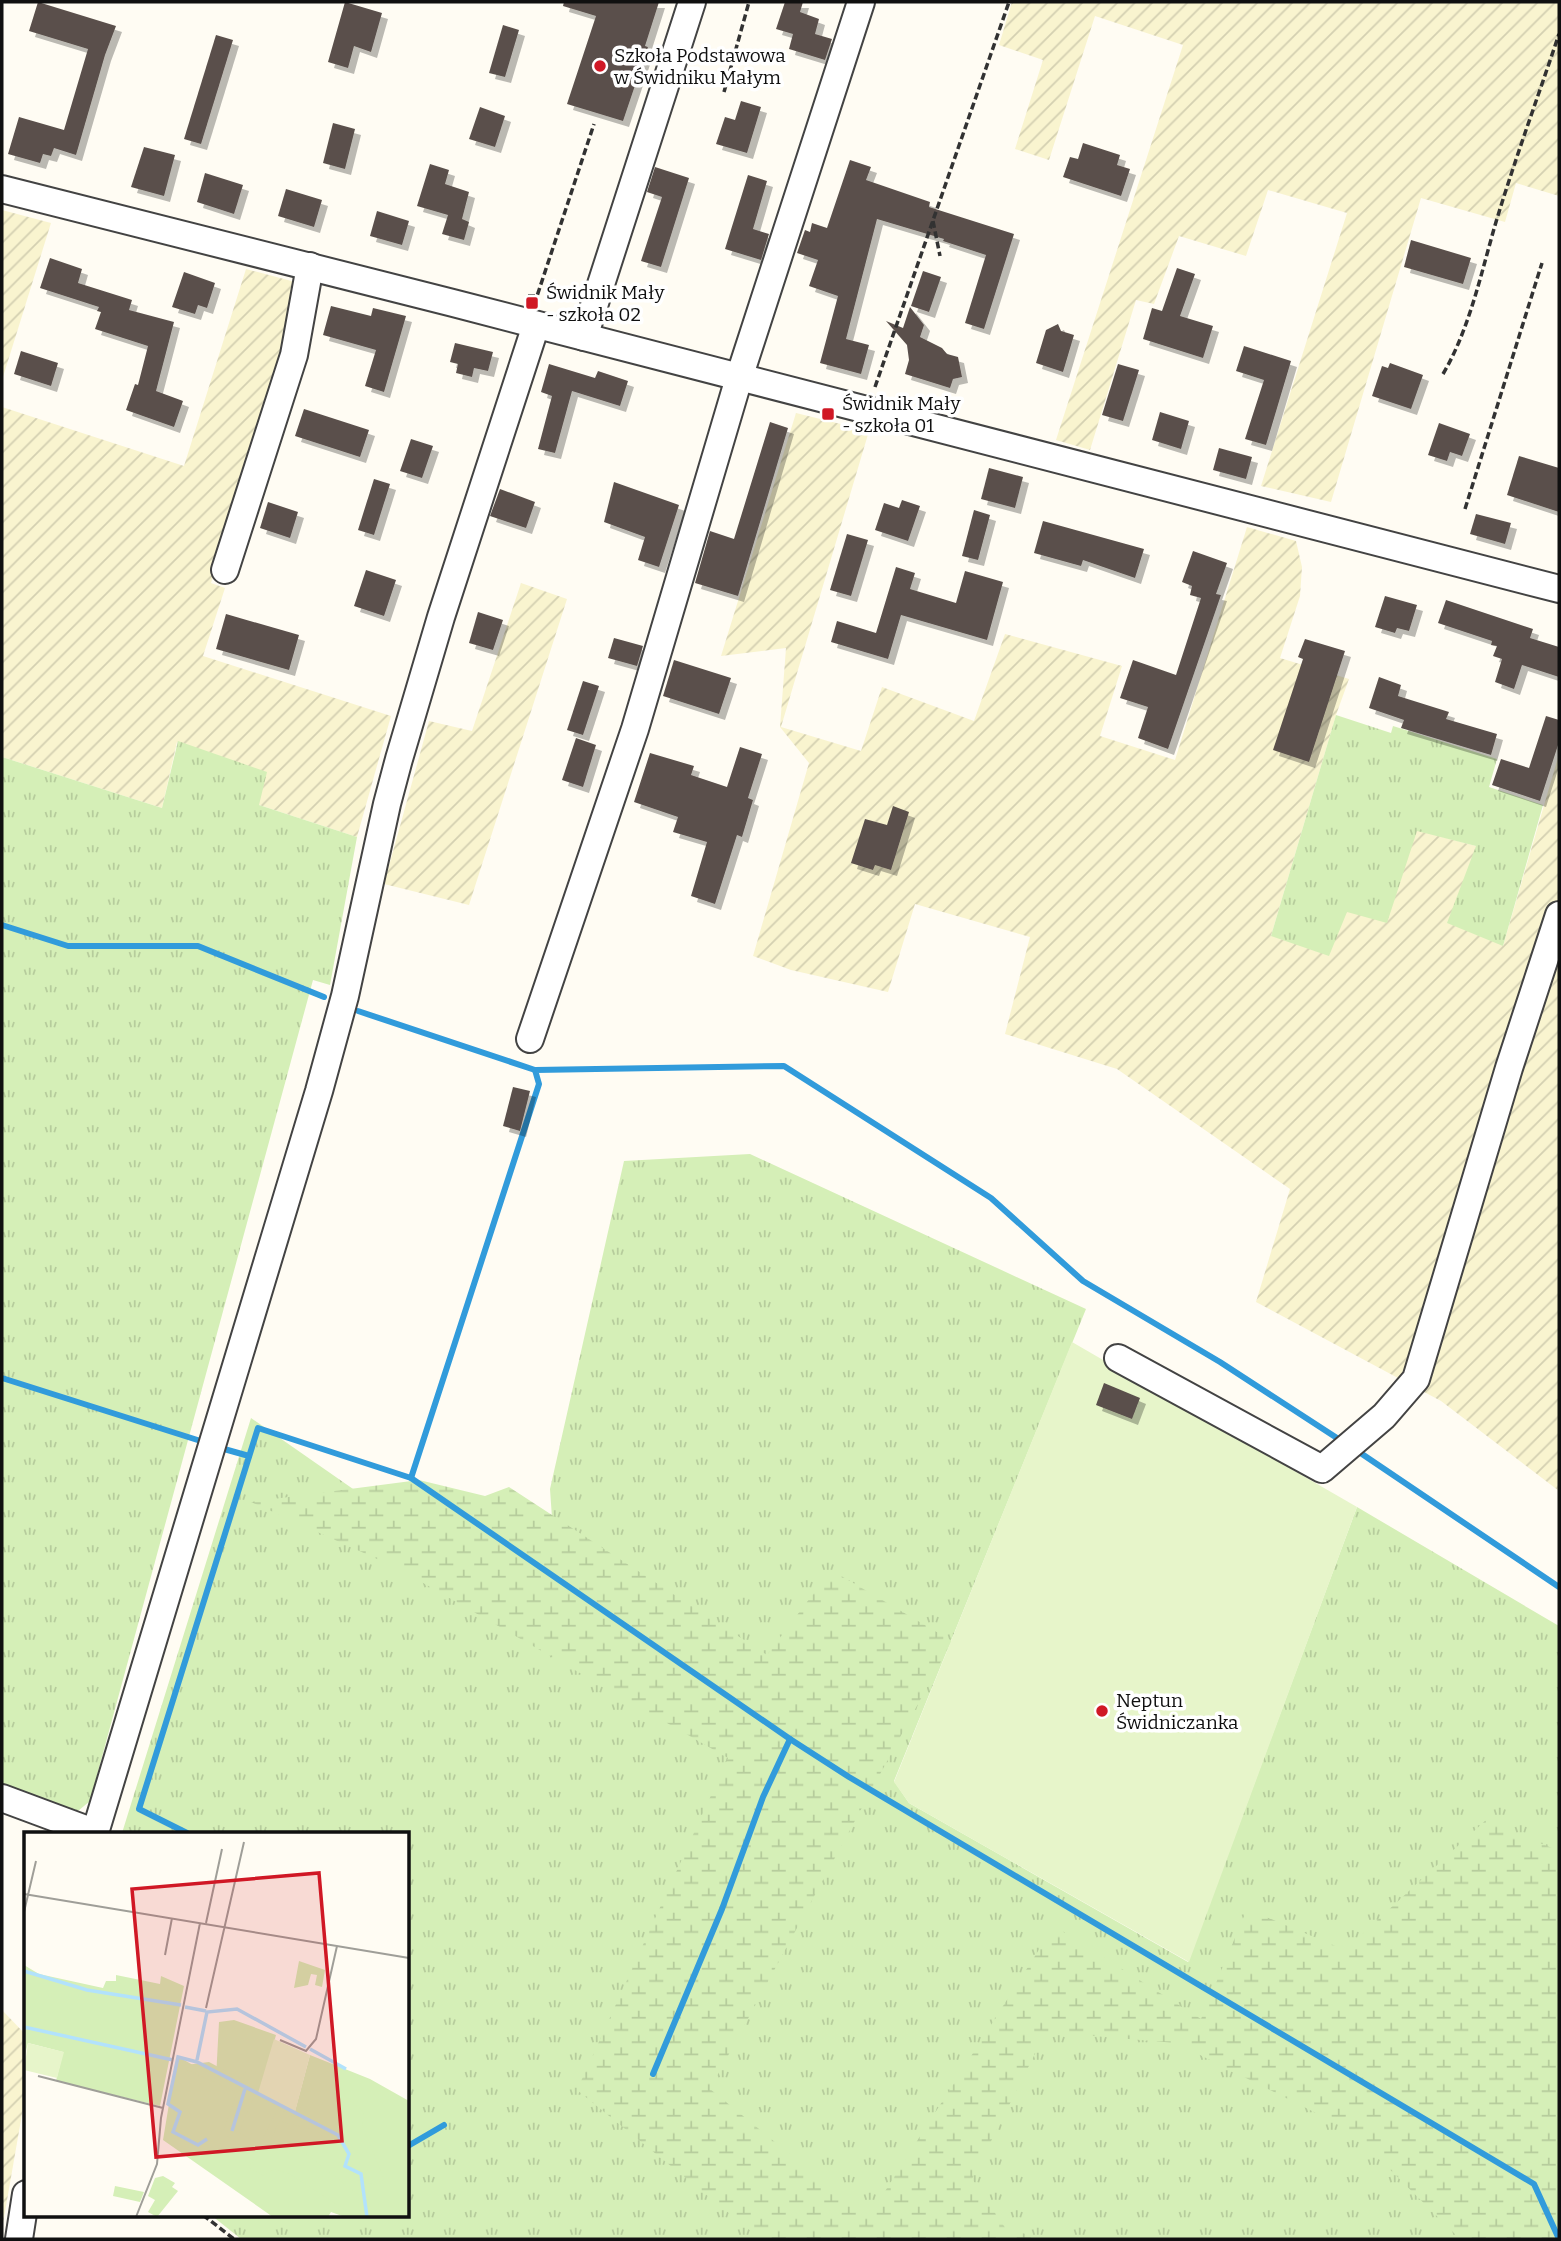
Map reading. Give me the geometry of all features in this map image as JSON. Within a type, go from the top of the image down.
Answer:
[{"type":"street","points":[[584,337],[692,2]]},
{"type":"street","points":[[530,1039],[635,729],[740,378],[861,2]]},
{"type":"street","points":[[2,189],[1559,589]]},
{"type":"street","points":[[225,570],[294,355],[310,267]]},
{"type":"street","points":[[96,1832],[342,1008],[399,759],[441,617],[536,325]]},
{"type":"street","points":[[1118,1358],[1322,1469],[1384,1416],[1416,1379],[1505,1081],[1559,915]]},
{"type":"street","points":[[2,1798],[93,1832]]},
{"type":"street","points":[[19,2239],[24,2207]]},
{"type":"path","points":[[724,92],[749,2]]},
{"type":"path","points":[[875,387],[1009,2]]},
{"type":"path","points":[[1443,374],[1455,354],[1478,287],[1497,220],[1559,34]]},
{"type":"path","points":[[518,296],[537,296],[594,124]]},
{"type":"path","points":[[933,219],[940,256]]},
{"type":"path","points":[[1465,509],[1542,263]]},
{"type":"path","points":[[204,2216],[234,2239]]},
{"type":"shaded area","points":[[1012,2],[1559,2],[1559,196],[1516,183],[1505,222],[1421,198],[1331,502],[1261,486],[1347,213],[1268,190],[1246,256],[1179,236],[1154,304],[1136,300],[1090,450],[1056,440],[1183,45],[1095,16],[1049,160],[1015,149],[1043,60],[999,45]]},
{"type":"shaded area","points":[[2,210],[51,223],[2,380]]},
{"type":"shaded area","points":[[246,269],[299,283],[290,338],[211,583],[225,588],[203,656],[391,716],[357,837],[259,805],[177,742],[162,808],[2,757],[2,407],[184,466]]},
{"type":"shaded area","points":[[796,413],[869,431],[781,727],[861,751],[882,687],[974,721],[1005,634],[1122,666],[1100,736],[1175,760],[1247,527],[1296,541],[1302,567],[1300,596],[1280,658],[1349,679],[1271,936],[1346,912],[1417,830],[1476,846],[1503,946],[1559,754],[1559,1491],[1441,1401],[1256,1302],[1290,1189],[1117,1069],[1005,1034],[1030,937],[915,904],[888,992],[791,970],[753,956],[809,763],[780,727],[786,648],[721,656]]},
{"type":"shaded area","points":[[521,583],[567,599],[469,905],[384,884],[429,721],[472,731]]},
{"type":"shaded area","points":[[2,2010],[24,2033],[24,2102],[2,2229]]},
{"type":"green space","points":[[1336,715],[1391,733],[1393,726],[1497,759],[1489,787],[1543,805],[1503,946],[1447,923],[1476,846],[1417,831],[1387,923],[1347,912],[1329,956],[1271,936]]},
{"type":"green space","points":[[178,741],[267,772],[259,805],[357,837],[330,985],[313,980],[90,1801],[72,1816],[2,1790],[2,757],[162,808]]},
{"type":"green space","points":[[750,1154],[1086,1309],[894,1781],[909,1803],[1188,1962],[1357,1507],[1559,1626],[1559,2239],[241,2239],[212,2216],[410,2216],[410,1832],[122,1832],[251,1418],[560,1633],[550,1489],[624,1161]]},
{"type":"green space","name":"Neptun Świdniczanka","points":[[1072,1342],[1357,1507],[1189,1962],[909,1803],[894,1782]]},
{"type":"green space","points":[[419,1480],[485,1496],[509,1487],[767,1655],[831,1570],[952,1641],[710,2089],[868,2218],[1054,1926],[1201,2019],[1247,1909],[1345,1950],[1486,1820],[1559,1851],[1559,2239],[1460,2239],[1350,2130],[1176,2043],[1046,2032],[972,2179],[1006,2229],[1045,2239],[761,2239],[577,2090],[728,1758],[397,1568],[251,1502]]},
{"type":"building","points":[[38,2],[116,26],[76,155],[54,148],[51,156],[43,154],[40,163],[8,154],[19,117],[64,130],[88,49],[29,31]]},
{"type":"building","points":[[345,2],[382,13],[371,52],[354,46],[348,68],[328,62]]},
{"type":"building","points":[[564,2],[659,2],[645,46],[648,47],[623,121],[567,104],[596,16],[563,6]]},
{"type":"building","points":[[785,2],[803,2],[800,12],[819,19],[815,34],[832,39],[825,60],[789,49],[793,34],[776,29]]},
{"type":"building","points":[[503,25],[519,30],[505,77],[489,73]]},
{"type":"building","points":[[216,35],[233,40],[201,144],[184,139]]},
{"type":"building","points":[[741,101],[761,107],[747,153],[716,144],[725,117],[735,120]]},
{"type":"building","points":[[480,107],[505,116],[495,147],[469,139]]},
{"type":"building","points":[[333,123],[355,129],[345,169],[323,163]]},
{"type":"building","points":[[1083,143],[1120,155],[1117,165],[1130,169],[1121,196],[1063,177],[1070,157],[1078,159]]},
{"type":"building","points":[[144,147],[175,155],[164,196],[131,187]]},
{"type":"building","points":[[850,160],[871,167],[866,180],[930,202],[929,207],[1014,234],[984,329],[965,323],[986,255],[877,219],[846,339],[869,345],[861,374],[820,363],[838,296],[809,286],[818,260],[797,253],[805,230],[810,232],[812,223],[827,228]]},
{"type":"building","points":[[430,164],[449,170],[445,184],[469,192],[462,219],[469,222],[464,240],[442,234],[448,215],[417,206]]},
{"type":"building","points":[[655,167],[689,178],[661,267],[641,261],[662,197],[647,192]]},
{"type":"building","points":[[205,173],[243,185],[234,214],[197,202]]},
{"type":"building","points":[[748,175],[767,181],[753,229],[769,234],[761,260],[725,249]]},
{"type":"building","points":[[286,189],[322,200],[314,227],[278,216]]},
{"type":"building","points":[[377,211],[409,221],[402,245],[370,236]]},
{"type":"building","points":[[1411,240],[1471,258],[1463,284],[1404,267]]},
{"type":"building","points":[[50,258],[82,269],[78,283],[132,300],[129,310],[174,322],[156,391],[183,401],[174,427],[126,410],[135,384],[138,385],[148,346],[95,329],[101,312],[97,311],[99,307],[40,288]]},
{"type":"building","points":[[1177,268],[1195,274],[1180,316],[1213,326],[1203,358],[1143,339],[1152,308],[1162,311]]},
{"type":"building","points":[[923,271],[941,277],[929,312],[911,306]]},
{"type":"building","points":[[184,272],[215,283],[207,308],[198,305],[195,314],[172,307]]},
{"type":"building","points":[[331,306],[371,316],[373,308],[406,316],[384,392],[365,386],[376,350],[323,335]]},
{"type":"building","points":[[910,307],[924,325],[920,337],[942,348],[947,354],[958,357],[962,377],[953,379],[950,388],[905,374],[909,360],[907,345],[886,321],[903,328]]},
{"type":"building","points":[[1058,324],[1061,331],[1074,335],[1063,372],[1036,363],[1046,330]]},
{"type":"building","points":[[455,343],[493,352],[488,371],[474,368],[472,377],[456,373],[458,364],[450,362]]},
{"type":"building","points":[[1244,346],[1291,361],[1266,445],[1245,439],[1264,380],[1236,371]]},
{"type":"building","points":[[21,351],[58,363],[51,386],[14,374]]},
{"type":"building","points":[[1390,363],[1423,375],[1411,409],[1372,396],[1382,366],[1388,368]]},
{"type":"building","points":[[549,364],[595,378],[598,371],[628,381],[620,406],[572,391],[555,453],[538,449],[552,396],[541,392]]},
{"type":"building","points":[[1118,364],[1139,370],[1123,421],[1102,415]]},
{"type":"building","points":[[304,409],[369,430],[360,457],[295,436]]},
{"type":"building","points":[[1160,412],[1189,421],[1181,449],[1152,440]]},
{"type":"building","points":[[770,422],[788,428],[738,596],[695,583],[710,531],[734,539]]},
{"type":"building","points":[[1439,423],[1470,434],[1462,456],[1450,452],[1447,461],[1428,455]]},
{"type":"building","points":[[411,439],[433,446],[422,478],[400,471]]},
{"type":"building","points":[[1219,448],[1252,457],[1246,479],[1213,470]]},
{"type":"building","points":[[1519,456],[1559,468],[1559,512],[1507,495]]},
{"type":"building","points":[[989,468],[1023,477],[1015,508],[981,499]]},
{"type":"building","points":[[374,479],[390,484],[374,535],[358,530]]},
{"type":"building","points":[[614,482],[679,505],[659,567],[638,560],[645,537],[604,522]]},
{"type":"building","points":[[500,489],[535,502],[526,528],[490,516]]},
{"type":"building","points":[[902,500],[920,506],[908,541],[875,530],[884,503],[899,508]]},
{"type":"building","points":[[268,502],[298,512],[290,538],[260,528]]},
{"type":"building","points":[[974,510],[990,515],[978,560],[962,556]]},
{"type":"building","points":[[1476,514],[1511,523],[1505,544],[1470,534]]},
{"type":"building","points":[[1043,521],[1144,549],[1135,578],[1083,560],[1081,566],[1034,553]]},
{"type":"building","points":[[847,534],[868,540],[851,596],[830,590]]},
{"type":"building","points":[[1193,551],[1227,563],[1216,594],[1221,595],[1168,749],[1138,738],[1148,707],[1120,698],[1133,660],[1176,675],[1201,598],[1190,595],[1192,586],[1182,582]]},
{"type":"building","points":[[896,567],[915,573],[910,589],[956,603],[965,571],[1003,582],[987,640],[901,615],[888,659],[831,642],[837,621],[876,633]]},
{"type":"building","points":[[366,570],[396,580],[384,616],[354,606]]},
{"type":"building","points":[[1385,596],[1417,605],[1409,631],[1397,628],[1395,633],[1375,627]]},
{"type":"building","points":[[1446,600],[1533,629],[1530,638],[1559,647],[1559,677],[1522,665],[1514,689],[1495,682],[1502,659],[1493,656],[1497,646],[1491,645],[1492,641],[1438,623]]},
{"type":"building","points":[[478,612],[503,620],[493,650],[469,643]]},
{"type":"building","points":[[226,614],[299,635],[289,670],[216,649]]},
{"type":"building","points":[[614,638],[643,646],[637,666],[608,658]]},
{"type":"building","points":[[1305,639],[1345,651],[1309,762],[1273,750],[1303,659],[1298,657]]},
{"type":"building","points":[[674,660],[731,678],[719,714],[663,696]]},
{"type":"building","points":[[1379,677],[1401,685],[1398,696],[1449,712],[1446,719],[1497,734],[1491,755],[1401,728],[1404,720],[1369,708]]},
{"type":"building","points":[[583,681],[599,686],[583,735],[567,730]]},
{"type":"building","points":[[1546,716],[1559,720],[1559,742],[1540,801],[1492,785],[1501,759],[1529,768]]},
{"type":"building","points":[[576,738],[596,745],[583,787],[562,780]]},
{"type":"building","points":[[740,747],[762,754],[748,798],[753,800],[742,837],[737,835],[715,904],[691,896],[707,842],[673,832],[678,817],[634,802],[650,753],[694,766],[691,775],[727,787]]},
{"type":"building","points":[[893,806],[909,812],[891,870],[875,865],[873,870],[851,863],[865,819],[887,825]]},
{"type":"building","points":[[513,1087],[530,1091],[520,1131],[503,1126]]},
{"type":"building","points":[[1104,1383],[1140,1398],[1132,1419],[1096,1405]]},
{"type":"waterway","points":[[2,925],[68,946],[198,946],[324,997]]},
{"type":"waterway","points":[[358,1011],[535,1070]]},
{"type":"waterway","points":[[411,1478],[539,1084],[535,1070],[784,1066],[991,1198],[1083,1281],[1220,1362],[1340,1440]]},
{"type":"waterway","points":[[2,1378],[207,1443]]},
{"type":"waterway","points":[[185,1832],[139,1809],[258,1428],[411,1478],[849,1777],[1534,2184],[1559,2239]]},
{"type":"waterway","points":[[217,1447],[249,1456]]},
{"type":"waterway","points":[[1362,1454],[1559,1587]]},
{"type":"waterway","points":[[653,2074],[722,1909],[763,1797],[790,1739]]},
{"type":"waterway","points":[[410,2145],[444,2125]]},
{"type":"place","name":"Szkoła Podstawowa w Świdniku Małym","points":[[600,66]]},
{"type":"place","name":"Świdnik Mały - szkoła 02","points":[[532,303]]},
{"type":"place","name":"Świdnik Mały - szkoła 01","points":[[828,414]]},
{"type":"place","name":"Neptun Świdniczanka","points":[[1102,1711]]}]
